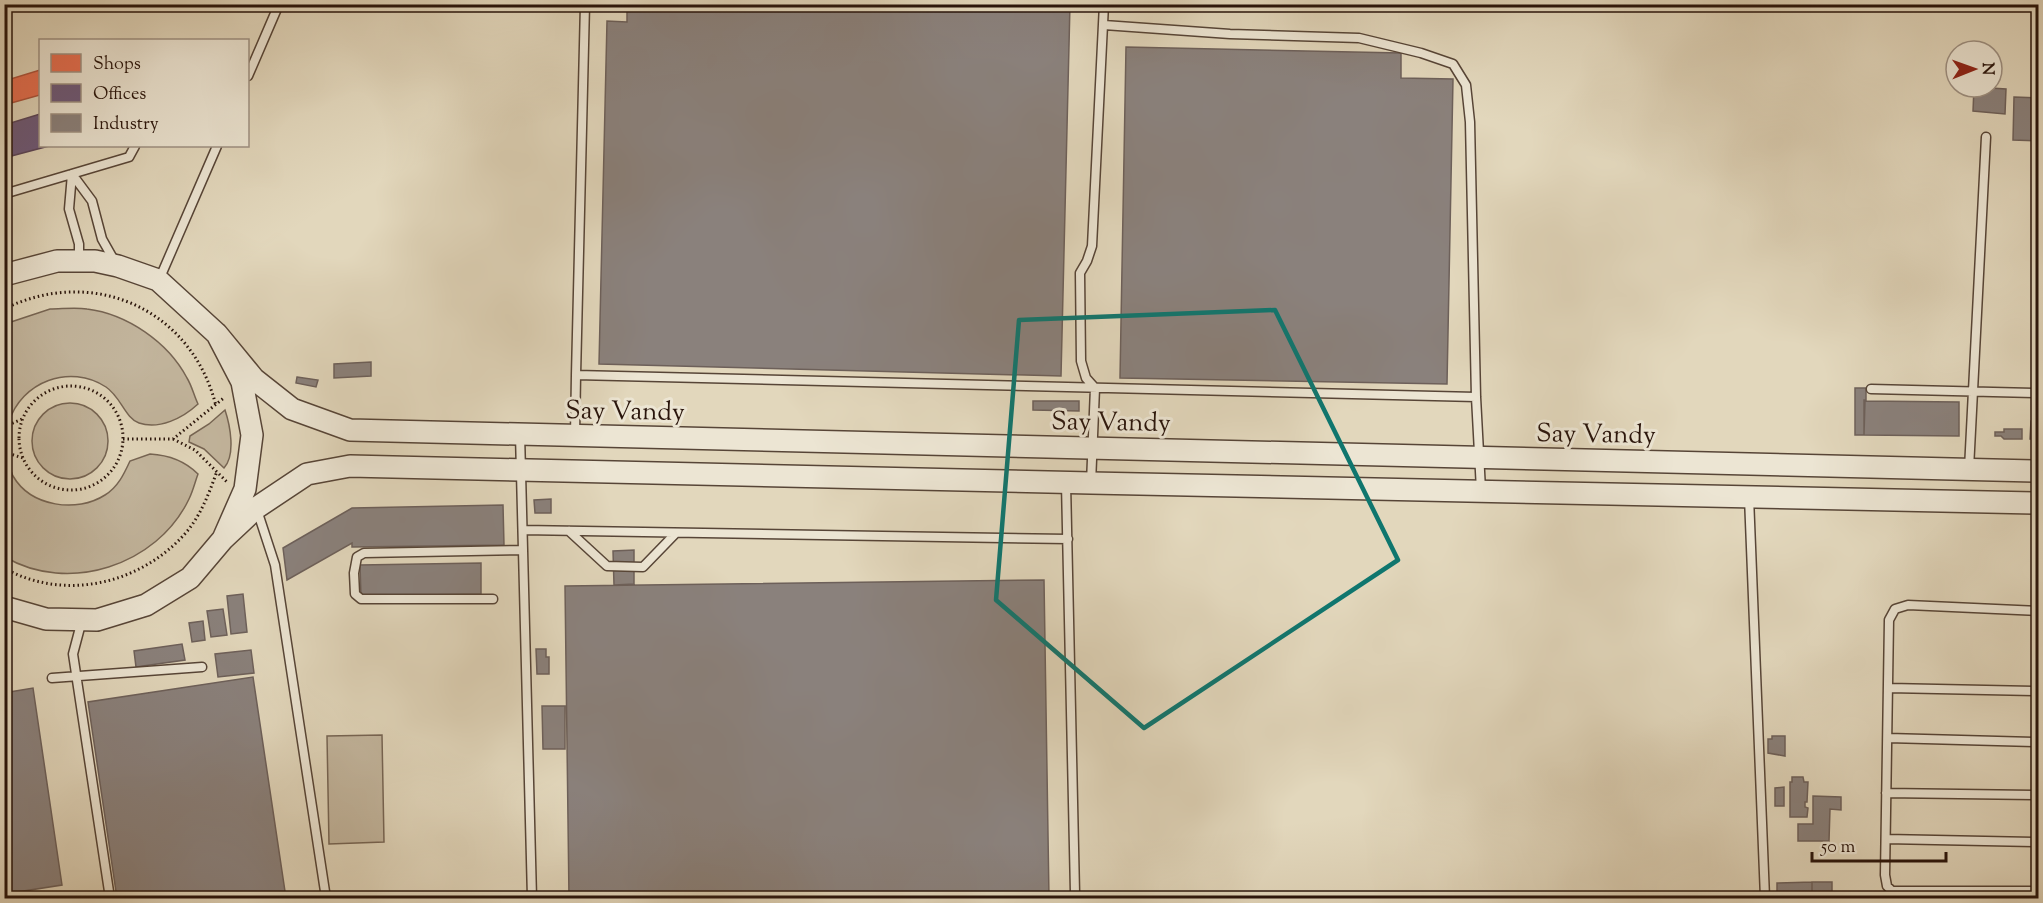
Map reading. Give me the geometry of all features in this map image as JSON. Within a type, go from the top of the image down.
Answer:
[{"type":"street","points":[[4,275],[57,261],[94,261],[118,266],[158,280],[216,334],[242,382],[252,435],[247,498],[223,539],[190,578],[146,605],[97,620],[46,619],[4,607]]},
{"type":"street","name":"Say Vandy","points":[[216,334],[254,379],[292,409],[350,430],[2038,471]]},
{"type":"street","points":[[247,498],[307,474],[350,466],[2038,503]]},
{"type":"lane","points":[[249,74],[279,4]]},
{"type":"lane","points":[[575,436],[585,4]]},
{"type":"lane","points":[[1091,483],[1095,388],[1086,378],[1081,361],[1080,273],[1088,261],[1092,246],[1104,4]]},
{"type":"lane","points":[[1104,25],[1230,34],[1359,38],[1421,53],[1453,64],[1466,85],[1470,122],[1476,397],[1481,490]]},
{"type":"lane","points":[[1969,469],[1986,137]]},
{"type":"lane","points":[[4,194],[129,157],[134,147]]},
{"type":"lane","points":[[158,280],[217,147]]},
{"type":"lane","points":[[72,174],[69,209],[79,244],[80,261]]},
{"type":"lane","points":[[72,174],[92,201],[102,239],[118,266]]},
{"type":"lane","points":[[576,375],[1476,397]]},
{"type":"lane","points":[[1871,388],[2038,393]]},
{"type":"lane","points":[[520,434],[532,898]]},
{"type":"lane","points":[[1066,483],[1075,893]]},
{"type":"lane","points":[[1749,496],[1765,898]]},
{"type":"lane","points":[[247,498],[275,565],[326,898]]},
{"type":"lane","points":[[523,530],[1068,539]]},
{"type":"lane","points":[[569,531],[607,566],[643,567],[676,532]]},
{"type":"lane","points":[[493,599],[361,599],[355,594],[355,564],[357,557],[364,553],[523,550]]},
{"type":"lane","points":[[2038,610],[1908,605],[1895,609],[1889,620],[1885,875],[1887,886],[1892,891],[2038,891]]},
{"type":"lane","points":[[82,620],[73,654],[110,898]]},
{"type":"lane","points":[[52,678],[202,667]]},
{"type":"lane","points":[[1889,688],[2038,691]]},
{"type":"lane","points":[[1888,738],[2038,742]]},
{"type":"lane","points":[[1886,793],[2038,795]]},
{"type":"lane","points":[[1886,839],[2038,842]]},
{"type":"path","points":[[4,309],[39,295],[79,291],[118,298],[137,305],[170,327],[184,342],[206,375],[216,406]]},
{"type":"path","points":[[173,439],[216,406],[242,382]]},
{"type":"path","points":[[66,386],[80,387],[99,394],[110,404],[118,416],[122,439],[119,457],[112,470],[96,483],[83,489],[62,489],[48,485],[36,477],[23,458],[19,440],[22,419],[34,401],[46,393],[66,386]]},
{"type":"path","points":[[4,427],[22,419]]},
{"type":"path","points":[[122,439],[173,439],[195,450],[247,498]]},
{"type":"path","points":[[4,452],[23,458]]},
{"type":"path","points":[[4,567],[29,578],[68,585],[108,581],[145,567],[162,556],[190,527],[210,492],[217,471]]},
{"type":"highlighted area","points":[[1275,310],[1398,560],[1144,728],[996,600],[1019,320]]},
{"type":"shaded area","points":[[78,308],[102,312],[145,332],[158,342],[179,365],[189,381],[198,404],[185,414],[163,424],[147,425],[130,417],[116,396],[106,387],[92,380],[63,377],[48,380],[35,387],[24,396],[9,422],[5,424],[5,326],[50,309]]},
{"type":"shaded area","points":[[70,403],[84,406],[97,414],[105,427],[108,441],[105,455],[97,468],[84,476],[70,479],[56,476],[43,468],[35,455],[32,441],[35,427],[43,414],[56,406]]},
{"type":"shaded area","points":[[225,410],[231,448],[224,468],[204,449],[189,442],[190,436]]},
{"type":"shaded area","points":[[150,454],[176,460],[198,474],[189,499],[174,522],[156,542],[133,557],[109,567],[82,573],[56,573],[30,568],[5,557],[5,461],[9,462],[13,476],[31,495],[55,504],[68,505],[94,501],[110,492],[130,461]]},
{"type":"shaded area","points":[[382,735],[384,842],[329,844],[327,736]]},
{"type":"building: Shops","points":[[39,70],[39,95],[4,105],[4,81]]},
{"type":"building: Offices","points":[[39,114],[39,147],[45,147],[4,158],[4,125]]},
{"type":"building: Industry","points":[[627,4],[1070,4],[1061,376],[599,364],[607,21],[627,22]]},
{"type":"building: Industry","points":[[1126,47],[1401,53],[1401,78],[1453,79],[1447,384],[1120,378]]},
{"type":"building: Industry","points":[[2004,89],[2006,89],[2005,114],[1973,111],[1974,99],[2004,99]]},
{"type":"building: Industry","points":[[2014,97],[2038,98],[2038,141],[2013,140]]},
{"type":"building: Industry","points":[[371,362],[371,376],[334,378],[334,364]]},
{"type":"building: Industry","points":[[297,377],[318,380],[316,387],[296,383]]},
{"type":"building: Industry","points":[[1855,388],[1866,388],[1864,435],[1855,435]]},
{"type":"building: Industry","points":[[1033,401],[1079,401],[1079,411],[1033,410]]},
{"type":"building: Industry","points":[[1865,401],[1959,402],[1959,436],[1864,435]]},
{"type":"building: Industry","points":[[2031,421],[2038,421],[2038,439],[2030,439]]},
{"type":"building: Industry","points":[[2004,429],[2022,429],[2022,439],[2004,439],[2001,436],[1995,436],[1995,432],[2004,432]]},
{"type":"building: Industry","points":[[551,499],[551,513],[535,513],[534,500]]},
{"type":"building: Industry","points":[[503,505],[504,545],[352,547],[352,543],[287,580],[283,548],[352,508]]},
{"type":"building: Industry","points":[[634,550],[634,584],[614,585],[613,551]]},
{"type":"building: Industry","points":[[481,563],[481,594],[361,596],[360,565]]},
{"type":"building: Industry","points":[[1044,580],[1049,898],[569,898],[565,586]]},
{"type":"building: Industry","points":[[243,594],[247,632],[231,634],[227,596]]},
{"type":"building: Industry","points":[[223,609],[227,635],[211,637],[207,611]]},
{"type":"building: Industry","points":[[203,621],[205,640],[192,642],[189,623]]},
{"type":"building: Industry","points":[[182,644],[185,660],[136,667],[134,651]]},
{"type":"building: Industry","points":[[536,649],[546,649],[546,657],[549,657],[549,674],[537,674]]},
{"type":"building: Industry","points":[[251,650],[254,673],[218,677],[215,654]]},
{"type":"building: Industry","points":[[253,677],[286,898],[117,898],[88,702]]},
{"type":"building: Industry","points":[[33,688],[62,885],[4,894],[4,693]]},
{"type":"building: Industry","points":[[542,706],[565,706],[565,749],[543,749]]},
{"type":"building: Industry","points":[[1772,736],[1785,736],[1785,756],[1768,753],[1768,739],[1772,739]]},
{"type":"building: Industry","points":[[1792,777],[1803,777],[1804,782],[1808,782],[1807,802],[1805,802],[1805,807],[1808,808],[1807,817],[1790,817]]},
{"type":"building: Industry","points":[[1784,787],[1784,806],[1775,806],[1775,788]]},
{"type":"building: Industry","points":[[1813,796],[1841,797],[1841,810],[1830,809],[1829,841],[1798,841],[1798,824],[1813,824]]},
{"type":"building: Industry","points":[[1812,882],[1812,898],[1777,898],[1777,883]]},
{"type":"building: Industry","points":[[1812,882],[1832,882],[1832,898],[1812,898]]},
{"type":"building: Industry","points":[[564,893],[565,898],[546,898],[546,894]]}]
